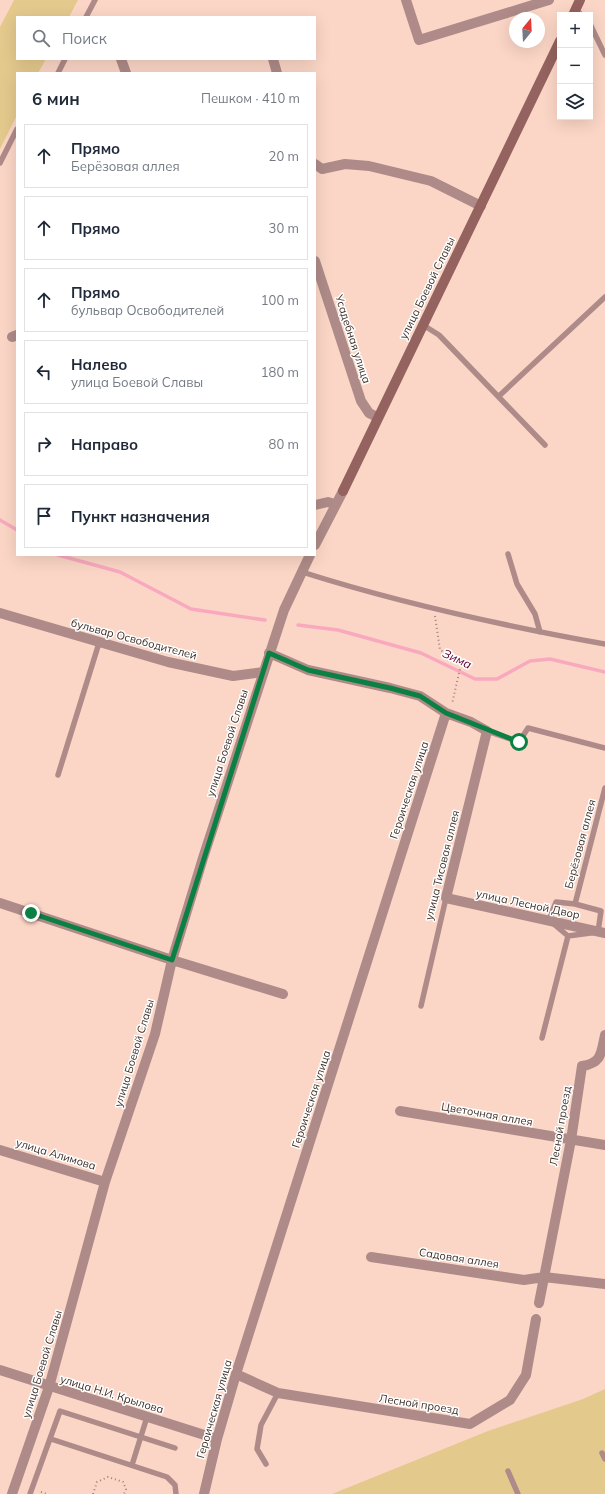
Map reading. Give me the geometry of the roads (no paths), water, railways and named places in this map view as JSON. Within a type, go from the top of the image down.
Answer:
[{"type":"street","points":[[406,0],[419,40],[549,0]]},
{"type":"street","points":[[576,12],[580,0]]},
{"type":"street","name":"улица Боевой Славы","points":[[316,543],[343,491],[557,48]]},
{"type":"street","points":[[121,60],[126,72]]},
{"type":"street","points":[[273,60],[277,72]]},
{"type":"street","points":[[316,165],[322,169],[345,164],[369,166],[431,181],[481,206]]},
{"type":"street","name":"Усадебная улица","points":[[316,264],[361,401],[369,413],[378,417]]},
{"type":"street","points":[[316,505],[328,502],[335,504]]},
{"type":"street","name":"улица Боевой Славы","points":[[15,1493],[49,1387],[105,1182],[155,1034],[172,960],[262,672],[284,610],[310,556]]},
{"type":"street","name":"бульвар Освободителей","points":[[0,613],[168,662],[234,676],[262,672]]},
{"type":"street","points":[[269,653],[308,670],[420,696],[447,714],[471,722],[487,731]]},
{"type":"street","name":"Героическая улица","points":[[204,1494],[217,1439],[236,1374],[447,714]]},
{"type":"street","name":"улица Тисовая аллея","points":[[446,898],[487,731]]},
{"type":"street","name":"улица Лесной Двор","points":[[446,898],[549,920],[601,933]]},
{"type":"street","points":[[0,903],[172,960],[283,994]]},
{"type":"street","name":"Лесной проезд","points":[[539,1303],[571,1140],[582,1066],[592,1065],[599,1059],[605,1035]]},
{"type":"street","name":"Цветочная аллея","points":[[400,1111],[605,1145]]},
{"type":"street","name":"улица Алимова","points":[[0,1150],[105,1182]]},
{"type":"street","name":"Садовая аллея","points":[[371,1257],[524,1280],[544,1277],[605,1284]]},
{"type":"street","name":"Лесной проезд","points":[[236,1374],[278,1393],[470,1424],[510,1400],[526,1375],[536,1320]]},
{"type":"street","name":"улица Н.И. Крылова","points":[[0,1370],[49,1387],[217,1439]]},
{"type":"lane","points":[[87,16],[95,0]]},
{"type":"lane","points":[[593,30],[605,55]]},
{"type":"lane","points":[[58,72],[64,60]]},
{"type":"lane","points":[[0,163],[16,131]]},
{"type":"lane","points":[[499,396],[605,297]]},
{"type":"lane","points":[[423,325],[439,335],[545,445]]},
{"type":"lane","points":[[508,554],[517,584],[535,614],[540,632]]},
{"type":"lane","points":[[302,572],[352,588],[540,632],[605,644]]},
{"type":"lane","points":[[58,775],[99,643]]},
{"type":"lane","points":[[487,731],[519,742],[528,728],[605,748]]},
{"type":"lane","name":"Берёзовая аллея","points":[[549,920],[556,902],[575,904],[605,788]]},
{"type":"lane","name":"улица Тисовая аллея","points":[[421,1006],[446,898]]},
{"type":"lane","points":[[549,920],[568,936],[601,933],[601,911],[575,904]]},
{"type":"lane","points":[[542,1038],[568,936]]},
{"type":"lane","points":[[266,1464],[258,1449],[261,1425],[278,1393]]},
{"type":"lane","points":[[30,1494],[60,1411],[175,1448]]},
{"type":"lane","points":[[132,1465],[147,1417]]},
{"type":"lane","points":[[50,1439],[167,1477],[175,1485],[176,1494]]},
{"type":"lane","points":[[602,1453],[605,1459]]},
{"type":"lane","points":[[508,1471],[518,1494]]},
{"type":"waterway","name":"Зима","points":[[0,520],[16,529]]},
{"type":"waterway","name":"Зима","points":[[62,556],[120,572],[191,609],[265,620]]},
{"type":"waterway","name":"Зима","points":[[298,625],[338,630],[421,653],[475,679],[497,679],[530,661],[550,659],[605,672]]}]
